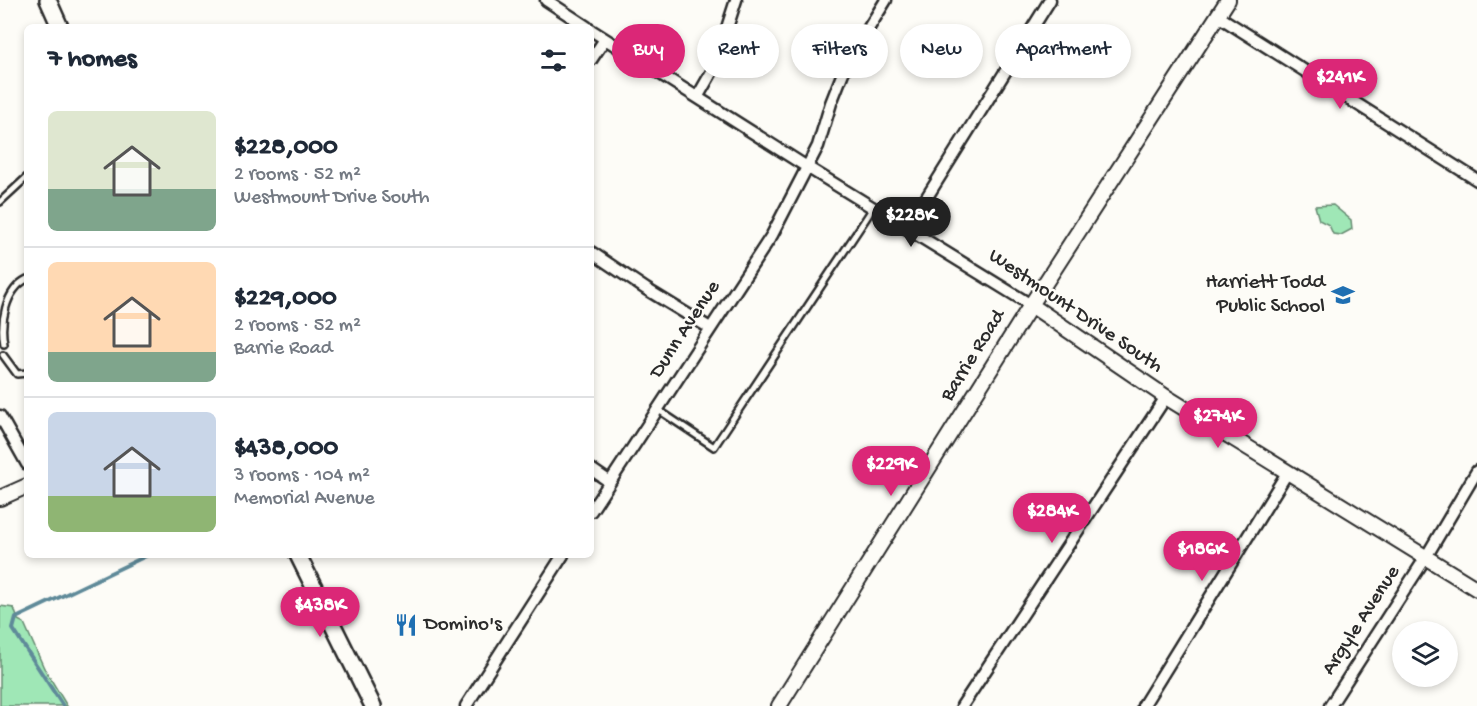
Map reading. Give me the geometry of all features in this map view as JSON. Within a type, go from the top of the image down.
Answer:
[{"type":"main road","points":[[48,0],[59,24]]},
{"type":"main road","points":[[299,558],[373,706]]},
{"type":"street","points":[[546,0],[582,24]]},
{"type":"street","points":[[698,96],[714,68],[736,0]]},
{"type":"street","name":"Dunn Avenue","points":[[594,506],[772,235],[822,136],[831,103],[846,65],[885,0]]},
{"type":"street","points":[[907,229],[1050,0]]},
{"type":"street","name":"Barrie Road","points":[[779,706],[1031,305],[1228,0]]},
{"type":"street","points":[[1218,16],[1477,180]]},
{"type":"street","name":"Westmount Drive South","points":[[594,32],[1031,305],[1166,397],[1477,589]]},
{"type":"street","points":[[594,56],[605,39]]},
{"type":"street","points":[[594,254],[711,328]]},
{"type":"street","points":[[962,706],[1166,397]]},
{"type":"street","points":[[0,416],[24,459]]},
{"type":"street","points":[[594,471],[610,482]]},
{"type":"street","name":"Argyle Avenue","points":[[1330,706],[1426,557],[1477,471]]},
{"type":"street","points":[[1143,706],[1287,473]]},
{"type":"street","points":[[0,498],[24,487]]},
{"type":"street","points":[[466,706],[561,558]]},
{"type":"lane","points":[[0,202],[24,180]]},
{"type":"lane","points":[[657,409],[714,447],[873,208]]},
{"type":"lane","points":[[4,344],[1,331],[6,304],[24,282]]},
{"type":"lane","points":[[3,355],[17,374],[24,373]]},
{"type":"green space","points":[[1333,205],[1351,220],[1352,229],[1341,235],[1333,234],[1329,225],[1319,220],[1315,206]]},
{"type":"green space","points":[[0,606],[14,608],[18,620],[24,623],[44,668],[67,706],[0,706]]},
{"type":"waterway","points":[[63,706],[13,629],[16,618],[142,558]]},
{"type":"place","name":"Harriett Todd Public School","points":[[1343,295]]},
{"type":"place","name":"Domino's","points":[[406,625]]}]
